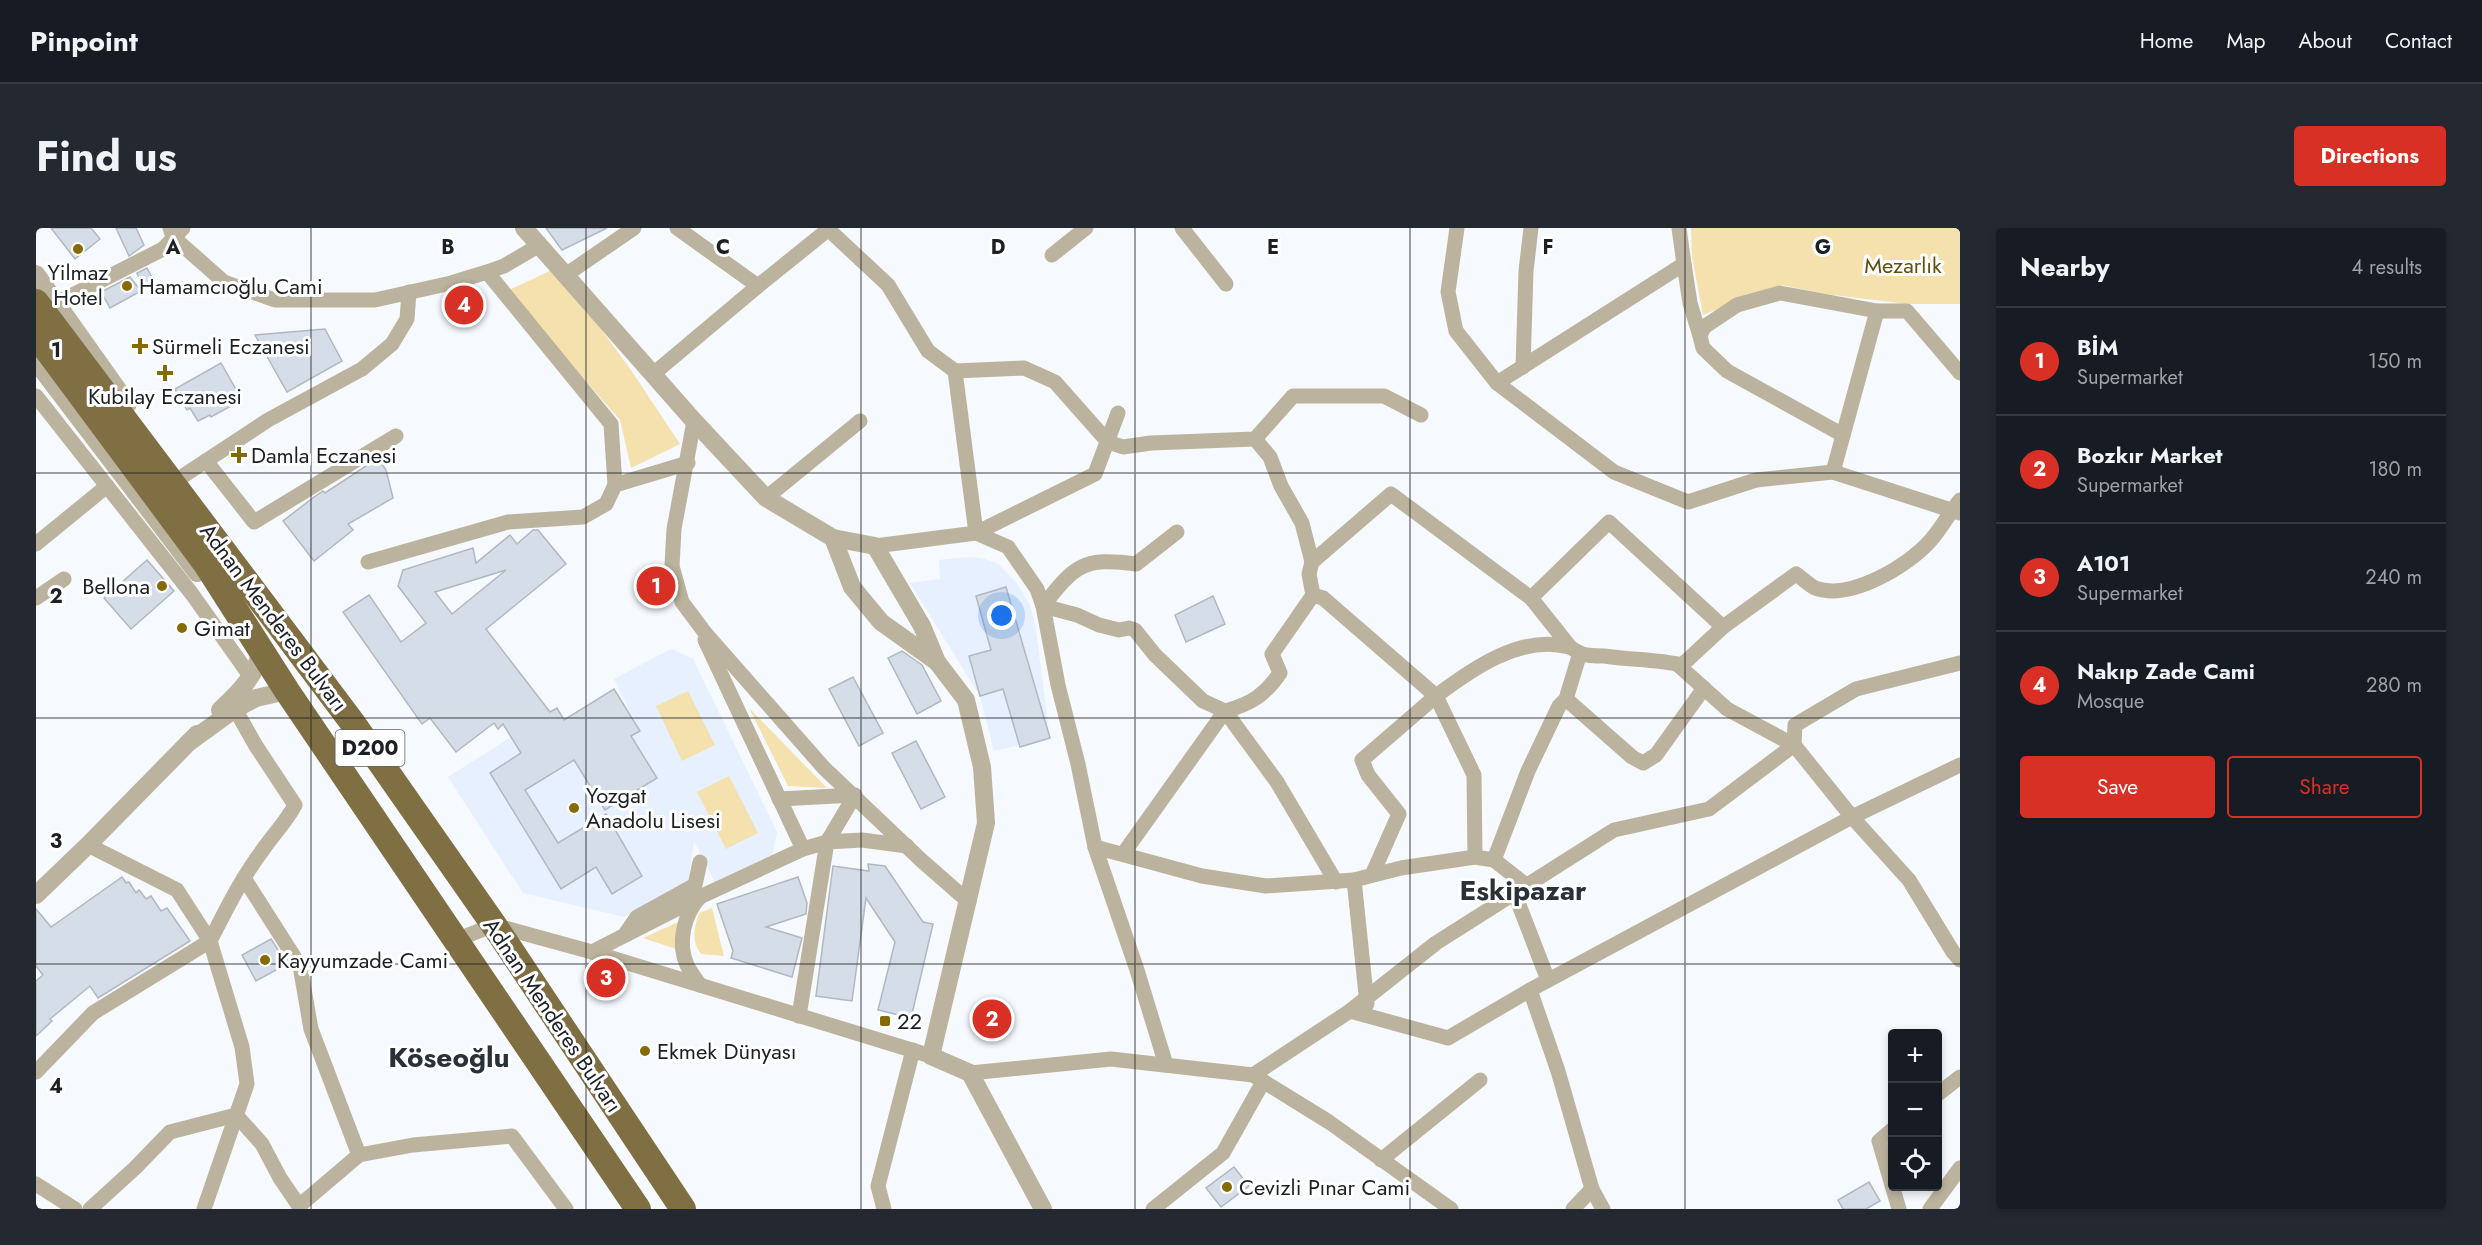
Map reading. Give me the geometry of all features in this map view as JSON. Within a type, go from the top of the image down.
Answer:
[{"type":"highway","name":"Adnan Menderes Bulvarı","points":[[46,303],[352,722],[494,925],[683,1209]]},
{"type":"highway","name":"Adnan Menderes Bulvarı","points":[[36,335],[206,564],[260,652],[639,1209]]},
{"type":"street","points":[[524,228],[538,246],[567,274],[694,422],[766,498],[833,538],[875,546],[976,533],[1095,474],[1118,413]]},
{"type":"street","points":[[567,274],[634,228]]},
{"type":"street","points":[[677,228],[758,286]]},
{"type":"street","points":[[1052,255],[1086,228]]},
{"type":"street","points":[[1182,228],[1226,284]]},
{"type":"street","points":[[1372,875],[1399,814],[1368,775],[1362,760],[1436,696],[1479,665],[1521,648],[1541,645],[1682,665],[1723,627],[1796,574],[1814,588],[1835,591],[1887,574],[1911,560],[1957,508],[1833,472],[1756,480],[1688,502],[1614,472],[1497,383],[1456,331],[1448,292],[1457,228]]},
{"type":"street","points":[[1523,367],[1526,271],[1531,228]]},
{"type":"street","points":[[1679,228],[1690,303],[1703,348],[1727,371],[1843,435]]},
{"type":"street","points":[[652,375],[829,229],[888,285],[928,351],[955,371],[1024,368],[1055,382],[1108,442],[1123,447],[1151,443],[1255,439],[1293,396],[1384,396],[1420,415]]},
{"type":"street","points":[[46,303],[163,249],[175,231],[224,282],[275,300],[375,300],[487,272],[504,266],[538,246]]},
{"type":"street","points":[[1497,383],[1684,264]]},
{"type":"street","points":[[368,562],[508,522],[583,517],[606,504],[615,485],[611,424],[487,272]]},
{"type":"street","points":[[36,274],[46,303],[180,478],[352,722]]},
{"type":"street","points":[[180,478],[268,420],[362,369],[392,344],[407,318],[409,292]]},
{"type":"street","points":[[1700,336],[1704,327],[1737,305],[1780,293],[1877,311],[1906,311],[1960,373]]},
{"type":"street","points":[[1833,472],[1877,311]]},
{"type":"street","points":[[36,362],[260,652],[250,676],[237,694],[36,895]]},
{"type":"street","points":[[955,371],[976,533]]},
{"type":"street","points":[[36,396],[192,594],[250,676]]},
{"type":"street","points":[[766,498],[860,421]]},
{"type":"street","points":[[694,422],[674,529],[672,566],[682,602],[824,768],[969,902]]},
{"type":"street","points":[[206,461],[254,522],[396,436]]},
{"type":"street","points":[[1123,854],[1225,711],[1262,696],[1274,683],[1280,673],[1272,654],[1313,595],[1309,574],[1312,562],[1302,523],[1281,486],[1270,457],[1255,439]]},
{"type":"street","points":[[615,485],[688,463]]},
{"type":"street","points":[[36,544],[107,486]]},
{"type":"street","points":[[1312,562],[1391,494],[1531,598],[1575,650]]},
{"type":"street","points":[[1531,598],[1609,522],[1723,627]]},
{"type":"street","points":[[1043,606],[1074,570],[1093,561],[1136,564],[1177,532]]},
{"type":"street","points":[[976,533],[1008,547],[1037,589],[1043,606],[1058,685],[1078,764],[1095,847],[1137,969],[1166,1065]]},
{"type":"street","points":[[833,538],[852,587],[881,622],[938,662]]},
{"type":"street","points":[[875,546],[922,626],[938,662],[966,700],[982,767],[986,823],[931,1056]]},
{"type":"street","points":[[36,598],[64,579]]},
{"type":"street","points":[[1313,595],[1323,598],[1436,696],[1474,776],[1475,857]]},
{"type":"street","points":[[1043,606],[1077,615],[1099,626],[1119,630],[1128,628],[1136,630],[1155,656],[1203,701],[1225,711],[1277,782],[1336,882]]},
{"type":"street","points":[[696,621],[803,849]]},
{"type":"street","points":[[1494,860],[1528,771],[1559,706],[1566,699],[1575,650]]},
{"type":"street","points":[[1794,745],[1795,725],[1856,689],[1960,663]]},
{"type":"street","points":[[1677,664],[1727,709],[1794,745],[1852,817],[1909,880],[1960,960]]},
{"type":"street","points":[[1566,699],[1632,758],[1643,763],[1656,755],[1704,688]]},
{"type":"street","points":[[188,743],[235,709],[256,698],[287,690]]},
{"type":"street","points":[[36,1072],[93,1013],[210,941],[244,878],[263,849],[285,824],[295,805],[256,746],[235,709]]},
{"type":"street","points":[[1153,1209],[1223,1154],[1258,1078],[1350,1011],[1436,943],[1614,830],[1709,809],[1794,745]]},
{"type":"street","points":[[1350,1011],[1448,1038],[1548,980],[1852,817],[1960,765]]},
{"type":"street","points":[[779,799],[855,795]]},
{"type":"street","points":[[799,1016],[827,842],[855,795]]},
{"type":"street","points":[[592,952],[702,896],[803,849],[827,842],[862,840],[907,846]]},
{"type":"street","points":[[88,845],[177,890],[210,941],[242,1047],[247,1084],[204,1209]]},
{"type":"street","points":[[1095,847],[1202,876],[1266,886],[1354,880],[1401,868],[1475,857],[1494,860],[1520,889],[1548,980]]},
{"type":"street","points":[[624,936],[637,917],[695,885],[700,862]]},
{"type":"street","points":[[244,878],[300,966],[311,1029],[359,1155]]},
{"type":"street","points":[[1354,880],[1368,1016]]},
{"type":"street","points":[[700,985],[686,964],[683,945],[684,922],[692,906],[702,896]]},
{"type":"street","points":[[456,940],[494,925],[592,952],[913,1050],[970,1073],[1111,1059],[1258,1078],[1329,1122],[1451,1209]]},
{"type":"street","points":[[1530,990],[1558,1071],[1592,1189],[1603,1209]]},
{"type":"street","points":[[884,1209],[878,1186],[913,1050]]},
{"type":"street","points":[[970,1073],[1043,1209]]},
{"type":"street","points":[[1942,1091],[1960,1077]]},
{"type":"street","points":[[1381,1160],[1480,1080]]},
{"type":"street","points":[[236,1115],[262,1144],[280,1178],[301,1207],[359,1155],[412,1145],[512,1136],[567,1209]]},
{"type":"street","points":[[90,1209],[170,1132],[236,1115]]},
{"type":"street","points":[[1888,1134],[1879,1141],[1899,1209]]},
{"type":"street","points":[[1930,1209],[1960,1168]]},
{"type":"street","points":[[36,1184],[75,1209]]},
{"type":"street","points":[[1573,1209],[1592,1189]]},
{"type":"shaded area","points":[[982,558],[998,564],[1016,582],[1030,606],[1035,624],[1050,738],[994,751],[980,696],[910,583],[940,579],[939,560]]},
{"type":"shaded area","name":"Yozgat Anadolu Lisesi","points":[[671,649],[693,659],[777,832],[772,857],[716,884],[694,841],[688,882],[624,917],[523,893],[448,777],[557,708],[565,720],[636,723],[614,679]]},
{"type":"green space","name":"Mezarlık","points":[[1691,228],[1960,228],[1960,304],[1907,304],[1825,294],[1782,285],[1753,294],[1703,315],[1692,257]]},
{"type":"green space","points":[[552,270],[598,325],[680,444],[631,468],[620,420],[507,291]]},
{"type":"green space","points":[[688,691],[715,745],[682,761],[656,706]]},
{"type":"green space","points":[[749,708],[827,788],[788,786]]},
{"type":"green space","points":[[729,776],[758,833],[726,849],[697,792]]},
{"type":"green space","points":[[712,908],[724,956],[701,954],[696,944],[695,929],[699,913]]},
{"type":"green space","points":[[678,922],[676,949],[643,938]]},
{"type":"building","name":"Yilmaz Hotel","points":[[51,228],[91,228],[100,239],[75,259]]},
{"type":"building","points":[[116,228],[136,228],[144,245],[129,256]]},
{"type":"building","points":[[546,228],[607,228],[562,250]]},
{"type":"building","points":[[147,268],[155,283],[144,289],[137,273]]},
{"type":"building","points":[[130,277],[141,291],[110,308],[101,292]]},
{"type":"building","points":[[472,287],[483,309],[457,323],[445,300]]},
{"type":"building","points":[[325,329],[342,361],[287,392],[255,335]]},
{"type":"building","points":[[221,363],[242,400],[211,417],[210,415],[198,421],[190,408],[187,410],[175,389]]},
{"type":"building","points":[[378,458],[386,470],[393,498],[348,524],[353,530],[314,561],[283,521],[323,491],[325,493]]},
{"type":"building","points":[[533,530],[538,530],[566,564],[486,629],[550,712],[557,708],[564,720],[614,689],[640,731],[631,736],[657,778],[605,810],[574,760],[525,790],[558,843],[606,814],[642,876],[612,894],[596,867],[561,889],[490,773],[521,753],[503,724],[498,729],[494,723],[456,752],[430,718],[422,724],[343,612],[369,595],[401,642],[426,623],[398,586],[403,570],[473,548],[476,563],[510,535],[517,544]],"holes":[[[506,570],[452,614],[435,592]]]},
{"type":"building","points":[[147,560],[174,591],[131,629],[104,598]]},
{"type":"building","points":[[1006,587],[1050,738],[1020,747],[1003,689],[980,696],[969,656],[991,650],[976,596]]},
{"type":"building","points":[[1213,596],[1225,624],[1186,642],[1175,615]]},
{"type":"building","points":[[902,651],[922,665],[941,701],[917,714],[888,658]]},
{"type":"building","points":[[853,677],[883,733],[859,746],[829,689]]},
{"type":"building","points":[[916,741],[945,797],[921,809],[892,753]]},
{"type":"building","points":[[868,864],[885,866],[923,922],[933,924],[911,1018],[878,1010],[895,942],[866,898],[852,1001],[816,996],[833,866],[869,871]]},
{"type":"building","points":[[122,877],[126,883],[129,882],[136,893],[139,890],[146,899],[151,896],[161,911],[167,908],[190,941],[98,998],[90,986],[50,1019],[52,1021],[36,1036],[36,981],[43,975],[36,966],[36,909],[51,927]]},
{"type":"building","points":[[798,877],[807,903],[806,914],[766,927],[802,938],[792,977],[731,958],[733,951],[717,904]]},
{"type":"building","name":"Kayyumzade Cami","points":[[271,939],[287,964],[256,981],[242,955]]},
{"type":"building","name":"Cevizli Pınar Cami","points":[[1234,1167],[1249,1186],[1221,1207],[1206,1188]]},
{"type":"building","points":[[1869,1182],[1880,1201],[1866,1209],[1843,1209],[1838,1200]]},
{"type":"place","name":"Yilmaz Hotel","points":[[78,249]]},
{"type":"place","name":"Hamamcıoğlu Cami","points":[[127,286]]},
{"type":"place","name":"Nakıp Zade Cami","points":[[464,305]]},
{"type":"place","name":"Sürmeli Eczanesi","points":[[140,346]]},
{"type":"place","name":"Kubilay Eczanesi","points":[[165,373]]},
{"type":"place","name":"Damla Eczanesi","points":[[239,455]]},
{"type":"place","name":"Bellona","points":[[162,586]]},
{"type":"place","name":"BİM","points":[[656,586]]},
{"type":"place","name":"Gimat","points":[[182,628]]},
{"type":"place","name":"Yozgat Anadolu Lisesi","points":[[574,808]]},
{"type":"place","name":"Kayyumzade Cami","points":[[265,960]]},
{"type":"place","name":"A101","points":[[606,978]]},
{"type":"place","name":"Bozkır Market","points":[[992,1019]]},
{"type":"place","name":"22","points":[[885,1021]]},
{"type":"place","name":"Ekmek Dünyası","points":[[645,1051]]},
{"type":"place","name":"Cevizli Pınar Cami","points":[[1227,1187]]},
{"type":"district","name":"Eskipazar","points":[[1523,890]]},
{"type":"district","name":"Köseoğlu","points":[[449,1057]]}]
